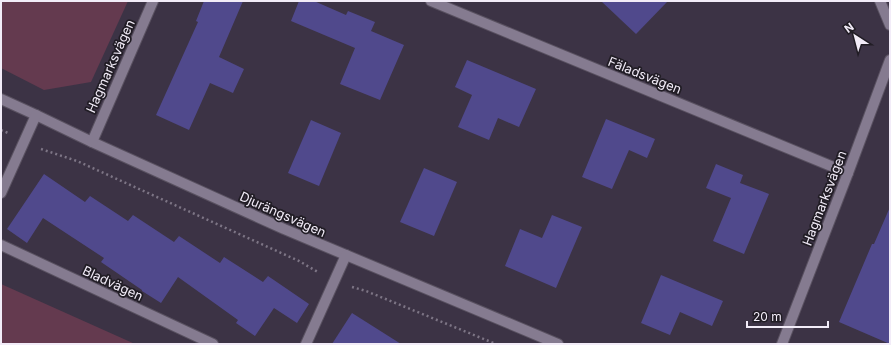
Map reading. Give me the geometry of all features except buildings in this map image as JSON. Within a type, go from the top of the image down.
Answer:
[{"type":"street","name":"Hagmarksvägen","points":[[92,142],[153,1]]},
{"type":"street","name":"Fäladsvägen","points":[[431,1],[848,173]]},
{"type":"street","points":[[880,1],[890,25]]},
{"type":"street","name":"Hagmarksvägen","points":[[782,344],[890,60]]},
{"type":"street","name":"Djurängsvägen","points":[[1,99],[284,229],[558,344]]},
{"type":"street","points":[[1,193],[36,115]]},
{"type":"street","name":"Bladvägen","points":[[1,245],[213,344]]},
{"type":"street","points":[[306,344],[346,255]]},
{"type":"path","points":[[1,130],[25,140],[41,149],[77,161],[292,258],[334,282],[366,291],[496,344]]},
{"type":"shaded area","points":[[1,1],[128,1],[91,82],[44,90],[1,68]]},
{"type":"shaded area","points":[[1,284],[135,344],[1,344]]}]
